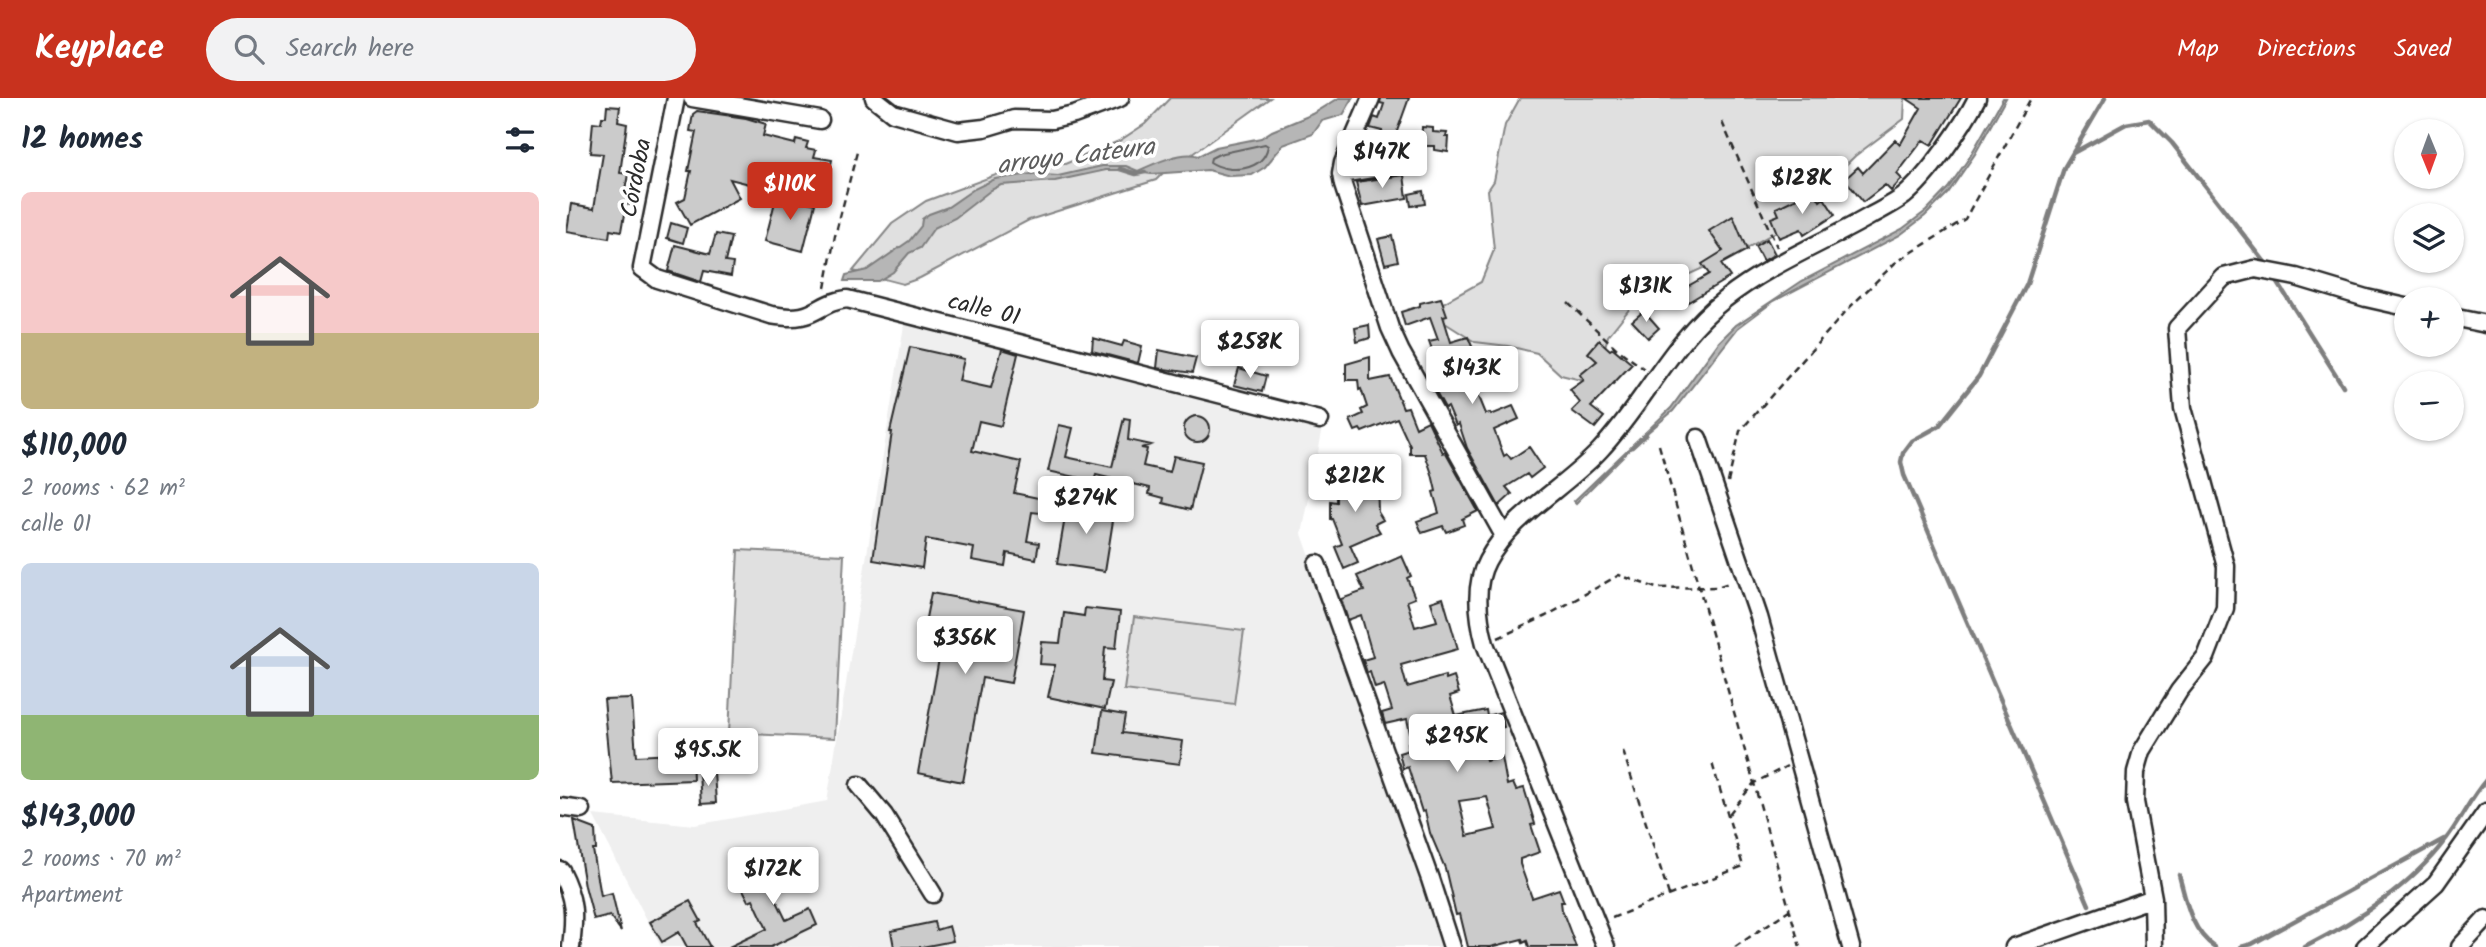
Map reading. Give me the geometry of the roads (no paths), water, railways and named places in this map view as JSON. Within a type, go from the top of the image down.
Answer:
[{"type":"street","name":"Córdoba","points":[[642,268],[676,98]]},
{"type":"street","points":[[692,98],[820,120]]},
{"type":"street","points":[[874,98],[892,113],[958,131],[984,128],[1014,119],[1052,120],[1074,116],[1119,98]]},
{"type":"street","points":[[1371,98],[1343,163],[1341,174],[1395,340],[1503,534]]},
{"type":"street","points":[[1606,947],[1485,644],[1481,628],[1480,582],[1485,563],[1503,534],[1599,452],[1618,430],[1680,343],[1723,300],[1746,284],[1904,196],[1944,148],[1977,98]]},
{"type":"street","points":[[1341,174],[1408,163]]},
{"type":"street","name":"calle 01","points":[[642,268],[657,279],[771,315],[790,318],[811,314],[822,305],[847,299],[1320,420]]},
{"type":"street","points":[[2154,947],[2153,898],[2135,802],[2136,772],[2142,751],[2179,691],[2206,657],[2225,608],[2226,566],[2183,408],[2178,328],[2224,277],[2255,269],[2394,304]]},
{"type":"street","points":[[2464,319],[2486,324]]},
{"type":"street","points":[[1698,438],[1759,617],[1851,947]]},
{"type":"street","points":[[1317,564],[1430,878],[1452,947]]},
{"type":"street","points":[[859,785],[884,815],[933,894]]},
{"type":"street","points":[[560,807],[582,810]]},
{"type":"street","points":[[2365,947],[2436,883],[2486,812]]},
{"type":"street","points":[[560,870],[573,900],[571,947]]},
{"type":"street","points":[[2014,947],[2153,898]]},
{"type":"street","points":[[2460,947],[2486,919]]},
{"type":"water","points":[[1339,98],[1353,98],[1343,115],[1322,121],[1313,134],[1283,145],[1265,167],[1252,175],[1230,176],[1208,170],[1151,174],[1106,170],[1055,181],[1001,185],[955,218],[934,228],[920,248],[909,253],[893,272],[878,281],[844,281],[846,275],[867,270],[909,241],[921,226],[922,219],[929,214],[948,207],[974,189],[995,179],[1031,174],[1058,176],[1102,166],[1126,166],[1138,171],[1176,156],[1198,156],[1216,147],[1261,138],[1313,114]]},
{"type":"water","points":[[2003,98],[2006,98],[1975,154],[1948,193],[1925,216],[1900,235],[1774,301],[1738,328],[1673,411],[1641,438],[1576,503],[1574,501],[1671,408],[1719,342],[1736,325],[1802,281],[1902,229],[1926,211],[1948,188],[1969,158]]},
{"type":"waterway","points":[[2089,905],[1904,475],[1901,462],[1903,453],[1912,441],[1939,426],[1979,376],[2027,284],[2064,168],[2105,98]]},
{"type":"waterway","points":[[2073,153],[2126,124],[2149,120],[2172,143],[2264,261]]},
{"type":"waterway","name":"arroyo Cateura","points":[[1120,169],[1136,174],[1145,172]]},
{"type":"waterway","points":[[2278,283],[2343,386]]},
{"type":"waterway","points":[[1632,447],[1646,434]]},
{"type":"waterway","points":[[2305,947],[2363,914],[2400,887],[2446,839],[2486,780]]},
{"type":"waterway","points":[[2241,947],[2252,944],[2444,839]]},
{"type":"waterway","points":[[2179,875],[2195,924],[2200,933],[2215,947]]}]
